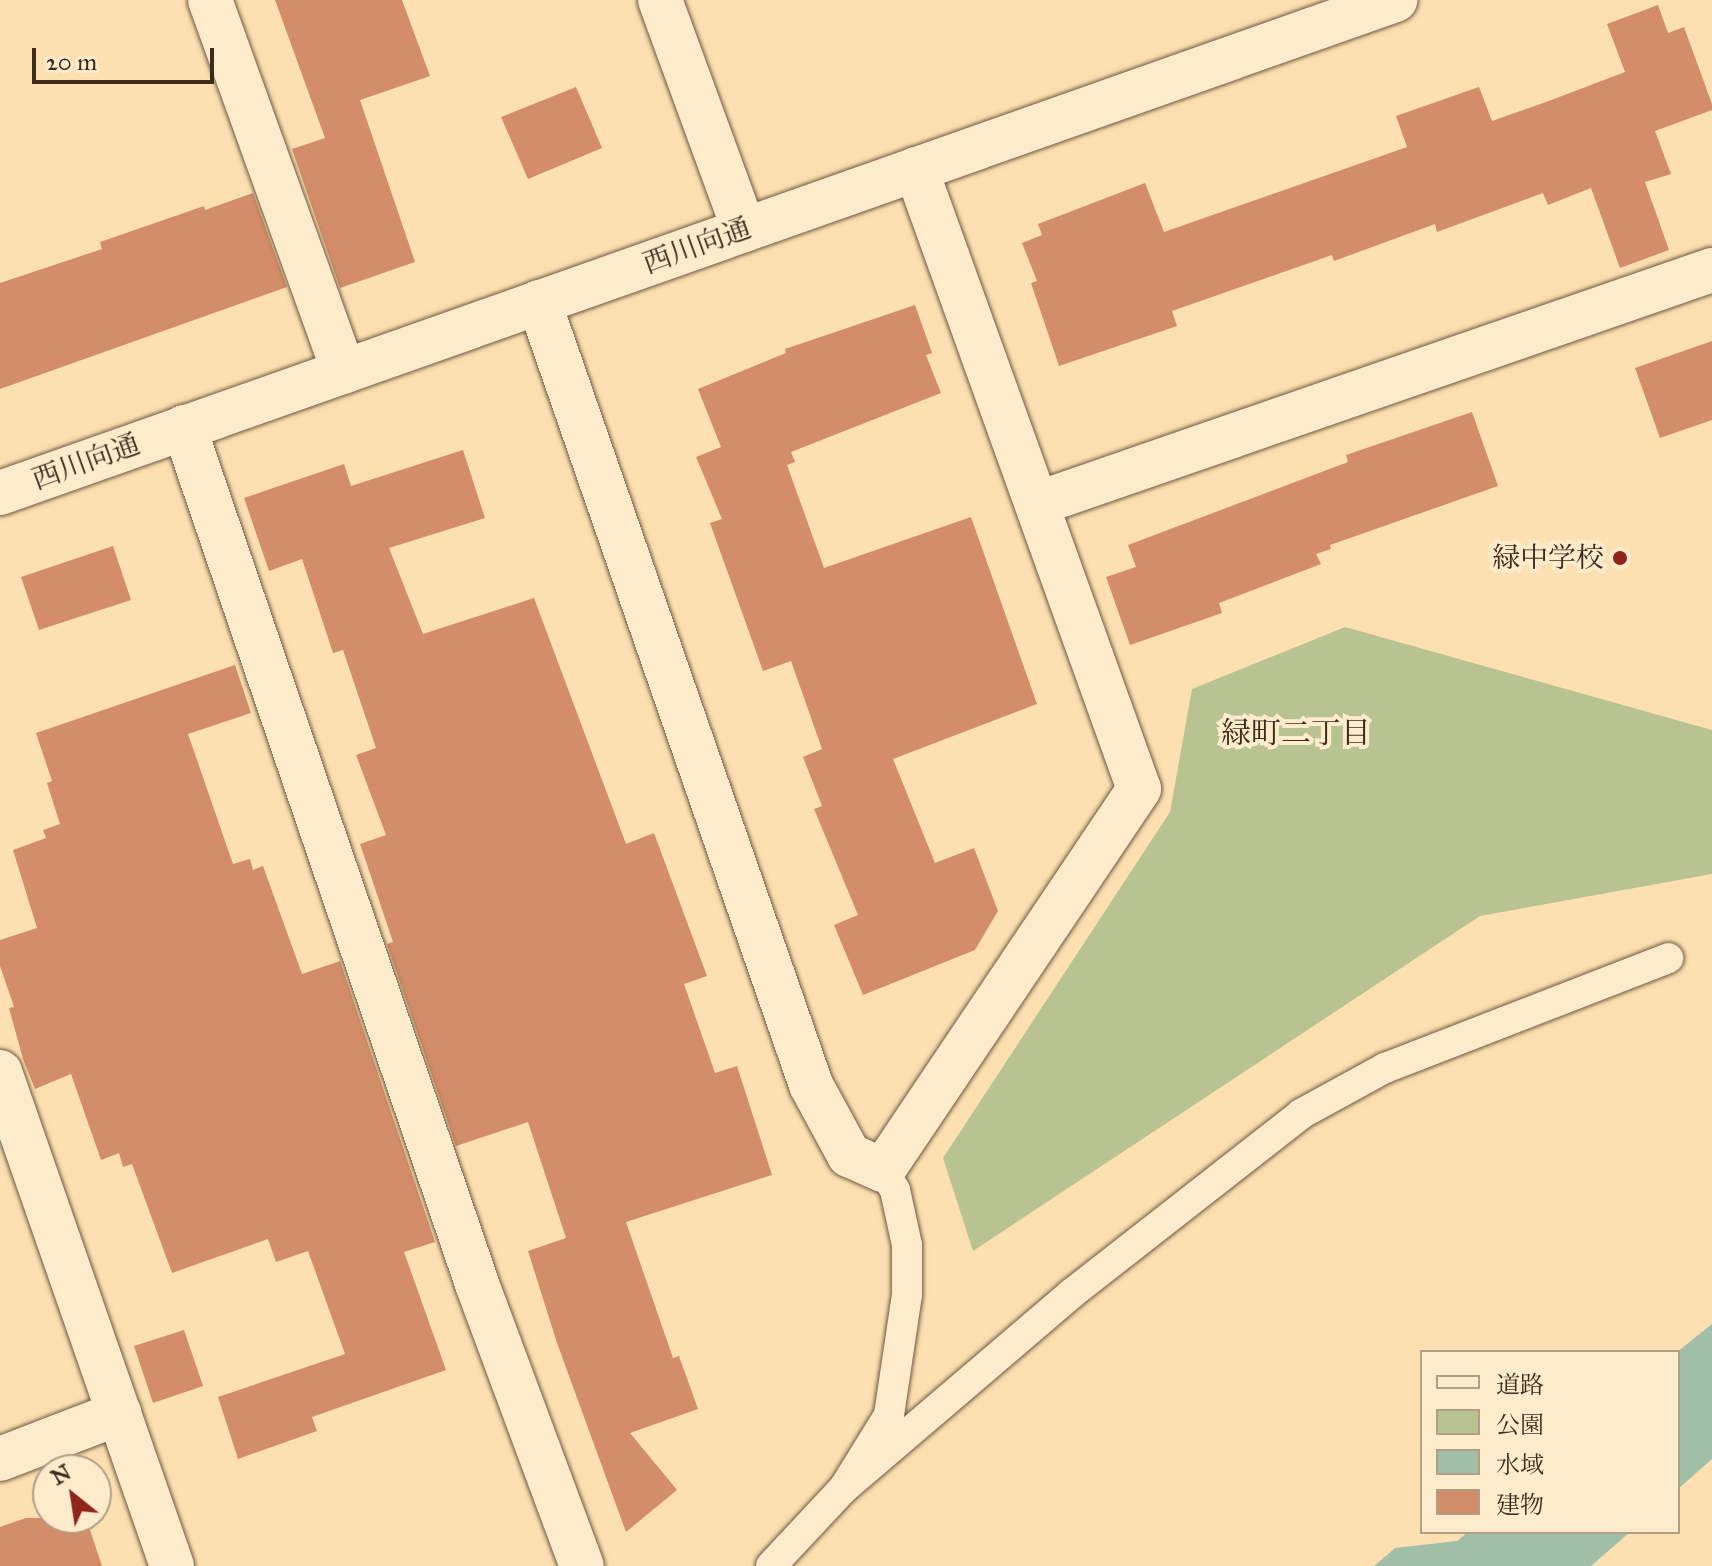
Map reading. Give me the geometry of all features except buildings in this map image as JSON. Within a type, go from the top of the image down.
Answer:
[{"type":"street","points":[[210,0],[344,372]]},
{"type":"street","points":[[660,0],[744,230]]},
{"type":"street","name":"西川向通","points":[[0,493],[916,169],[1317,13],[1395,0]]},
{"type":"street","points":[[539,302],[811,1085],[849,1155],[883,1170],[1139,789],[1039,503],[916,169]]},
{"type":"street","points":[[1039,503],[1712,270]]},
{"type":"street","points":[[184,427],[477,1284],[571,1546],[582,1566]]},
{"type":"street","points":[[0,1072],[172,1566]]},
{"type":"street","points":[[0,1459],[119,1413]]},
{"type":"lane","points":[[771,1566],[844,1488],[1071,1294],[1301,1114],[1385,1068],[1668,958]]},
{"type":"lane","points":[[844,1488],[889,1415],[907,1295],[907,1245],[895,1190],[883,1170]]},
{"type":"green space","points":[[1345,627],[1712,730],[1712,874],[1480,916],[973,1251],[943,1158],[1170,812],[1192,689]]},
{"type":"water","points":[[1712,1324],[1712,1459],[1680,1487],[1680,1350]]},
{"type":"water","points":[[1466,1534],[1628,1534],[1591,1566],[1374,1566],[1395,1548],[1457,1541]]},
{"type":"place","name":"緑中学校","points":[[1620,558]]},
{"type":"district","name":"緑町二丁目","points":[[1296,733]]}]
